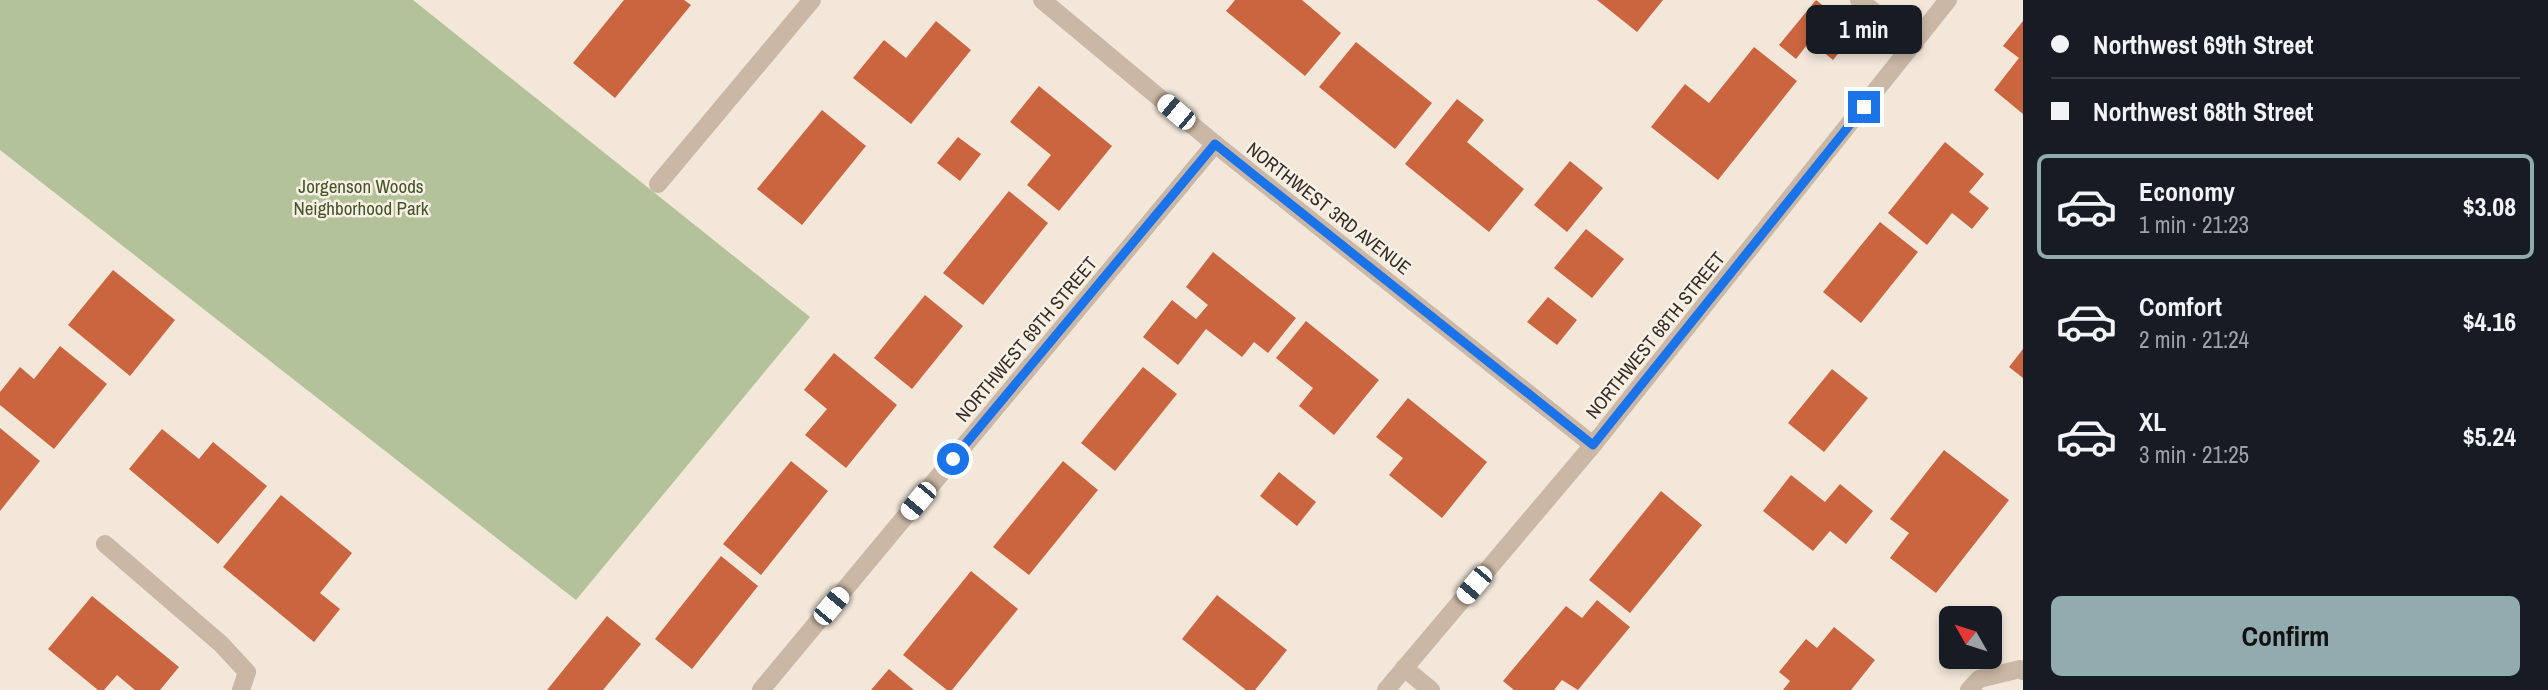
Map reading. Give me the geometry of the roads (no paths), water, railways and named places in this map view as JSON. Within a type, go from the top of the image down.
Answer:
[{"type":"street","points":[[658,184],[812,0]]},
{"type":"street","name":"NORTHWEST 3RD AVENUE","points":[[1042,0],[1215,144],[1593,445]]},
{"type":"street","points":[[1859,0],[1915,44]]},
{"type":"street","name":"NORTHWEST 68TH STREET","points":[[1386,690],[1593,445],[1948,0]]},
{"type":"street","name":"NORTHWEST 69TH STREET","points":[[761,690],[1215,144]]},
{"type":"street","points":[[105,544],[221,643],[247,672],[241,690]]},
{"type":"street","points":[[1404,668],[1431,690]]},
{"type":"street","points":[[1969,690],[1979,679],[2020,669],[2023,671]]},
{"type":"park label","name":"Jorgenson Woods Neighborhood Park","points":[[361,197]]}]
